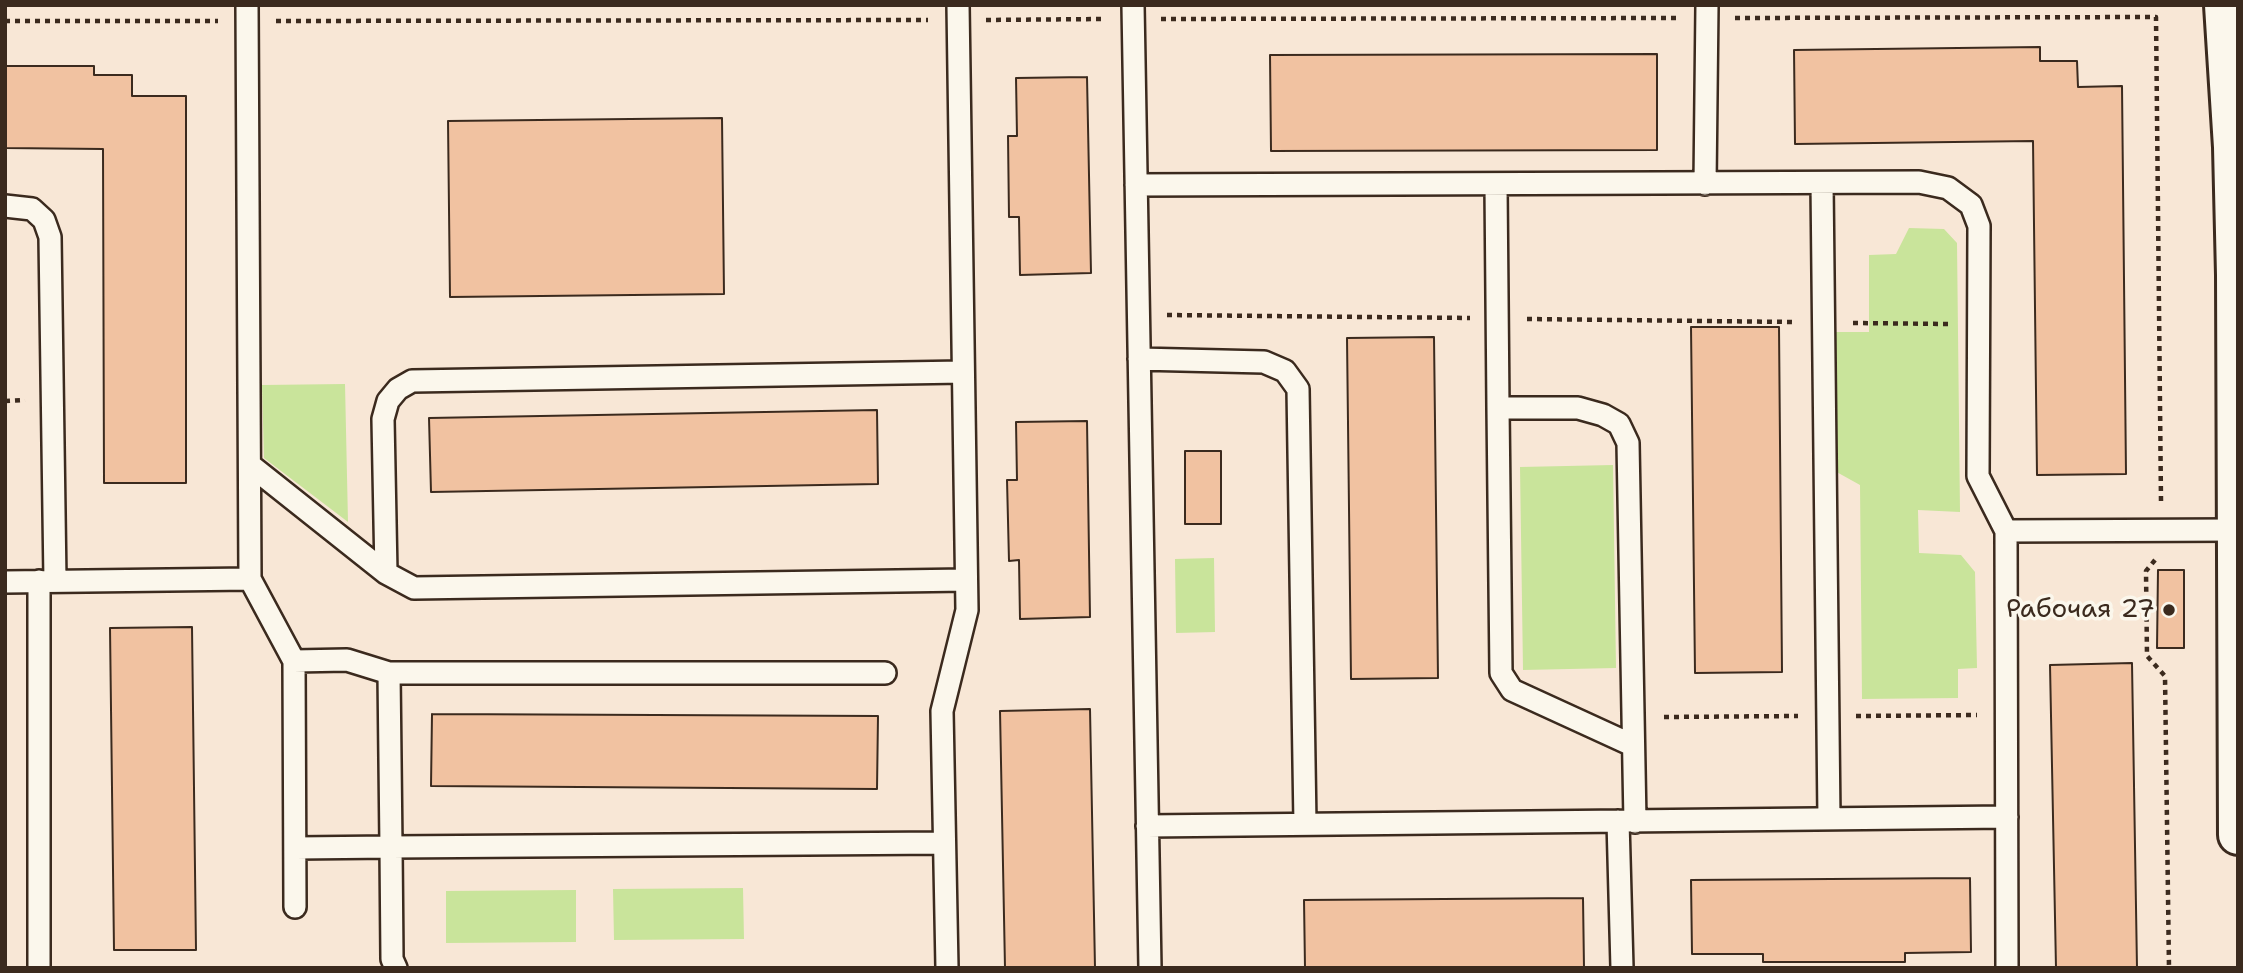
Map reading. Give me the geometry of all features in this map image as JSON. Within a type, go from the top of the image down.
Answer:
[{"type":"street","points":[[2224,5],[2233,147],[2238,835]]},
{"type":"lane","points":[[1133,12],[1150,968]]},
{"type":"lane","points":[[1705,184],[1707,12]]},
{"type":"lane","points":[[247,13],[250,579],[294,661],[295,907]]},
{"type":"lane","points":[[947,968],[942,711],[967,610],[958,13]]},
{"type":"lane","points":[[1822,183],[1829,819]]},
{"type":"lane","points":[[1136,185],[1919,183],[1948,188],[1971,205],[1979,226],[1978,476],[2006,531],[2007,968]]},
{"type":"lane","points":[[1496,186],[1501,673],[1512,690],[1632,745]]},
{"type":"lane","points":[[5,206],[32,209],[44,220],[50,237],[47,581],[39,968]]},
{"type":"lane","points":[[1139,359],[1264,362],[1285,371],[1298,389],[1305,824]]},
{"type":"lane","points":[[386,573],[383,419],[388,401],[398,389],[412,381],[963,372]]},
{"type":"lane","points":[[1498,408],[1578,408],[1603,415],[1619,424],[1628,443],[1632,745],[1622,968]]},
{"type":"lane","points":[[250,465],[386,573],[414,588],[966,580]]},
{"type":"lane","points":[[2006,531],[2236,530]]},
{"type":"lane","points":[[5,582],[250,579]]},
{"type":"lane","points":[[294,661],[346,660],[389,673],[885,673]]},
{"type":"lane","points":[[389,673],[392,959],[396,968]]},
{"type":"lane","points":[[1147,826],[2007,817]]},
{"type":"lane","points":[[296,848],[944,843]]},
{"type":"path","points":[[5,21],[247,13],[1707,12],[2156,17],[2161,553],[2146,571],[2147,656],[2165,676],[2169,968]]},
{"type":"path","points":[[1138,314],[1978,324]]},
{"type":"green space","points":[[1909,228],[1944,229],[1957,243],[1960,512],[1918,510],[1919,553],[1961,555],[1975,572],[1977,668],[1958,669],[1958,698],[1862,699],[1860,485],[1833,470],[1833,332],[1869,332],[1869,255],[1896,254]]},
{"type":"green space","points":[[345,384],[348,522],[264,458],[262,385]]},
{"type":"green space","points":[[1613,465],[1616,668],[1523,670],[1520,467]]},
{"type":"green space","points":[[1214,558],[1215,632],[1176,633],[1175,559]]},
{"type":"green space","points":[[743,888],[744,939],[614,940],[613,889]]},
{"type":"green space","points":[[576,890],[576,942],[446,943],[446,891]]},
{"type":"building","points":[[2040,47],[2040,61],[2077,61],[2078,87],[2122,86],[2126,474],[2037,475],[2033,141],[1795,144],[1794,50]]},
{"type":"building","points":[[1657,54],[1657,150],[1271,151],[1270,55]]},
{"type":"building","points":[[5,66],[94,66],[94,75],[132,75],[132,96],[186,96],[186,483],[104,483],[103,149],[5,148]]},
{"type":"building","points":[[1087,77],[1091,273],[1020,275],[1019,217],[1009,217],[1008,136],[1017,136],[1016,78]]},
{"type":"building","points":[[722,118],[724,294],[450,297],[448,121]]},
{"type":"building","points":[[1691,327],[1779,327],[1782,672],[1695,673]]},
{"type":"building","points":[[1434,337],[1438,678],[1351,679],[1347,338]]},
{"type":"building","points":[[877,410],[878,484],[431,492],[429,418]]},
{"type":"building","points":[[1087,421],[1090,617],[1020,619],[1019,560],[1009,561],[1007,480],[1017,480],[1016,422]]},
{"type":"building","points":[[1185,451],[1221,451],[1221,524],[1185,524]]},
{"type":"building","points":[[2158,570],[2184,570],[2184,648],[2157,648]]},
{"type":"building","points":[[192,627],[196,950],[114,950],[110,628]]},
{"type":"building","points":[[2132,663],[2137,968],[2056,968],[2050,665]]},
{"type":"building","points":[[1090,709],[1095,968],[1005,968],[1000,711]]},
{"type":"building","points":[[432,714],[878,716],[877,789],[431,786]]},
{"type":"building","points":[[1970,878],[1971,952],[1905,953],[1905,962],[1763,962],[1763,954],[1692,954],[1691,880]]},
{"type":"building","points":[[1583,898],[1584,968],[1305,968],[1304,900]]},
{"type":"place","name":"Рабочая 27","points":[[2169,610]]}]
